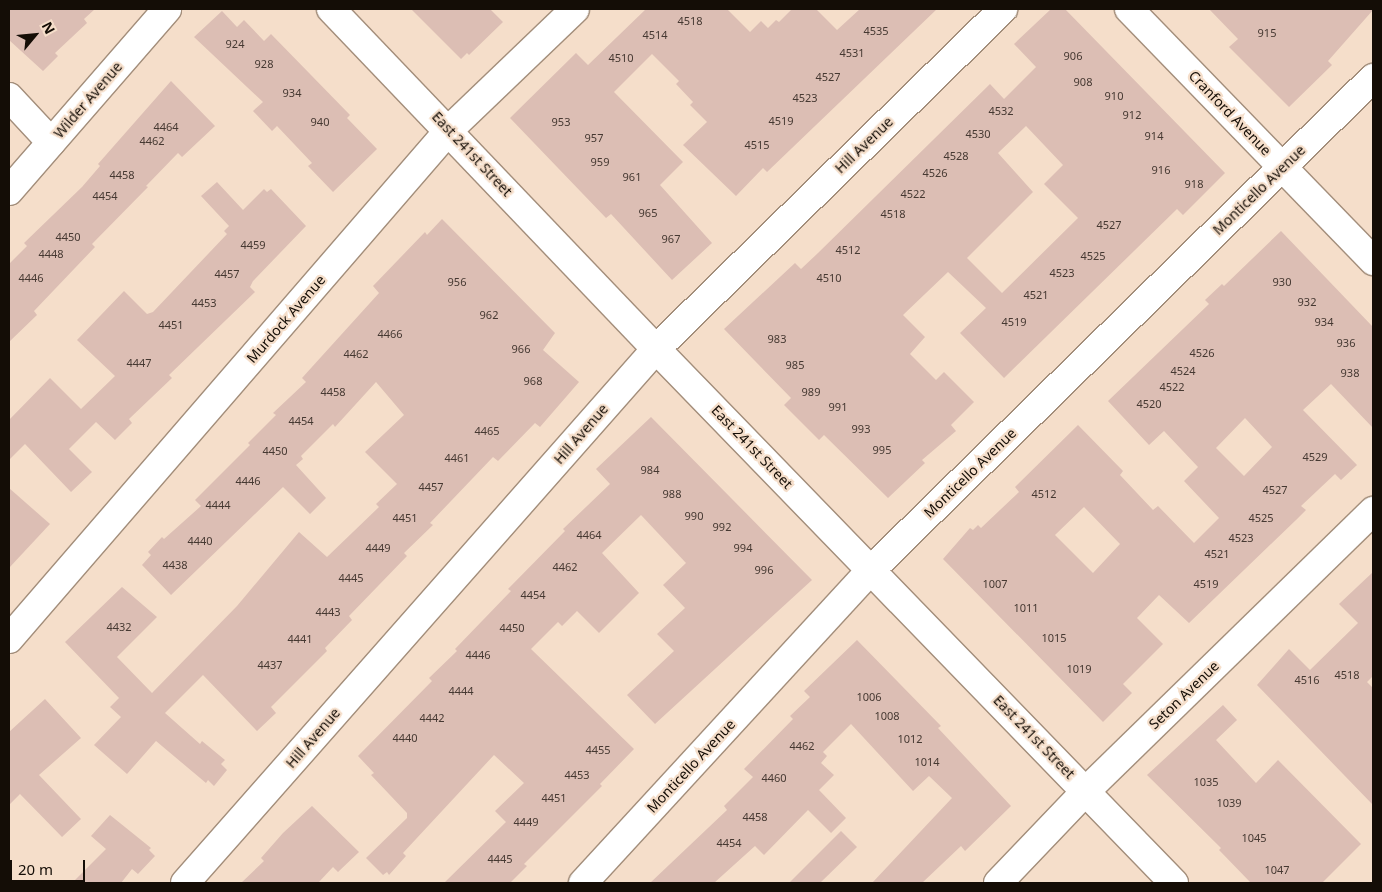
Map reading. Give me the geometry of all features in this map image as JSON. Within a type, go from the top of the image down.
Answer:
[{"type":"street","name":"Wilder Avenue","points":[[9,191],[167,9]]},
{"type":"street","name":"East 241st Street","points":[[331,9],[450,129],[656,349],[1174,883]]},
{"type":"street","name":"Murdock Avenue","points":[[9,639],[450,129],[574,9]]},
{"type":"street","name":"Hill Avenue","points":[[185,883],[656,349],[1003,9]]},
{"type":"street","name":"Cranford Avenue","points":[[1129,9],[1373,260]]},
{"type":"street","name":"Monticello Avenue","points":[[583,883],[871,570],[1373,78]]},
{"type":"street","points":[[9,97],[51,142]]},
{"type":"street","name":"Seton Avenue","points":[[998,883],[1086,791],[1373,510]]},
{"type":"building","points":[[9,9],[95,9],[84,19],[87,23],[55,53],[58,56],[43,71],[9,40]]},
{"type":"building","points":[[411,9],[490,9],[503,22],[469,55],[467,53],[461,59]]},
{"type":"building","points":[[646,9],[727,9],[750,32],[761,21],[768,28],[776,20],[779,22],[792,9],[816,9],[837,30],[860,9],[937,9],[767,172],[763,168],[736,196],[683,145],[707,122],[690,105],[693,102],[676,84],[679,81],[652,54],[614,92],[683,162],[660,185],[712,243],[672,280],[611,214],[606,218],[510,118],[576,53],[588,65]]},
{"type":"building","points":[[1051,9],[1065,9],[1225,173],[1183,215],[1177,209],[1004,378],[960,333],[986,308],[948,272],[903,315],[925,337],[910,354],[936,380],[944,372],[974,402],[951,425],[956,431],[922,460],[925,463],[888,498],[824,435],[819,440],[784,405],[791,398],[724,329],[795,263],[801,269],[990,84],[1004,99],[1036,67],[1014,44]],"holes":[[[1026,126],[1063,165],[1044,184],[1078,218],[1002,293],[967,258],[1033,192],[998,153]]]},
{"type":"building","points":[[1209,9],[1373,10],[1328,61],[1332,65],[1289,107],[1229,47],[1238,39]]},
{"type":"building","points":[[222,11],[237,27],[244,20],[264,41],[271,34],[350,115],[347,118],[377,149],[333,192],[308,166],[312,163],[277,126],[272,131],[253,111],[263,102],[194,37]]},
{"type":"building","points":[[171,81],[215,126],[182,157],[178,153],[146,186],[148,187],[92,244],[95,247],[34,311],[37,315],[9,342],[9,264],[27,246],[24,243],[82,187],[100,166],[98,164]]},
{"type":"building","points":[[217,182],[243,210],[264,189],[267,192],[271,189],[306,226],[253,281],[250,287],[255,292],[169,375],[172,378],[129,419],[132,423],[115,440],[96,422],[69,449],[92,472],[71,492],[25,444],[9,460],[9,420],[50,378],[81,409],[115,376],[77,340],[124,291],[147,314],[153,312],[227,234],[224,231],[229,226],[201,196]]},
{"type":"building","points":[[442,219],[555,333],[543,350],[579,382],[540,427],[535,423],[498,461],[493,457],[430,523],[433,525],[404,553],[407,556],[349,616],[352,620],[325,648],[327,651],[271,707],[276,713],[257,731],[203,675],[165,713],[200,744],[202,741],[225,760],[221,764],[227,770],[214,786],[208,780],[206,783],[156,741],[127,774],[94,745],[121,717],[110,707],[119,698],[65,642],[122,587],[157,617],[117,657],[152,693],[237,606],[299,532],[327,557],[379,507],[376,504],[397,484],[365,452],[404,415],[376,382],[335,427],[333,424],[301,456],[303,459],[296,465],[326,498],[310,514],[283,487],[171,595],[142,565],[151,555],[148,552],[162,537],[164,539],[201,506],[195,500],[250,445],[248,443],[276,415],[273,413],[306,382],[302,378],[379,293],[373,286],[425,232],[427,235]]},
{"type":"building","points":[[1281,231],[1373,327],[1373,428],[1331,384],[1303,410],[1357,465],[1341,480],[1335,474],[1301,506],[1306,510],[1189,623],[1159,595],[1137,618],[1163,644],[1123,684],[1132,693],[1103,722],[943,559],[970,528],[973,530],[978,525],[981,528],[1019,492],[1015,487],[1078,425],[1123,471],[1120,475],[1153,510],[1158,506],[1194,543],[1219,518],[1184,481],[1198,467],[1164,431],[1149,445],[1108,401],[1209,304],[1205,300],[1222,284],[1224,286]],"holes":[[[1245,418],[1272,447],[1244,476],[1216,448]],[[1084,507],[1120,544],[1093,573],[1055,535]]]},
{"type":"building","points":[[651,417],[812,580],[655,724],[627,695],[674,651],[657,634],[685,608],[663,585],[686,563],[641,515],[602,553],[639,593],[599,633],[577,611],[562,626],[558,622],[531,649],[634,749],[600,784],[602,786],[524,864],[527,866],[510,883],[444,883],[506,822],[495,811],[524,783],[494,755],[403,853],[406,856],[389,875],[387,872],[383,875],[366,858],[407,818],[407,813],[371,775],[374,773],[358,756],[432,681],[429,678],[457,651],[455,649],[511,591],[508,589],[565,531],[563,529],[610,484],[596,469]]},
{"type":"building","points":[[9,488],[50,524],[9,568]]},
{"type":"building","points":[[1373,572],[1373,676],[1367,682],[1373,688],[1373,805],[1257,685],[1289,649],[1310,670],[1358,623],[1339,604]]},
{"type":"building","points":[[857,640],[941,726],[938,728],[1011,806],[965,851],[961,846],[922,883],[872,883],[952,798],[929,776],[913,791],[851,724],[823,752],[827,756],[821,763],[834,775],[819,790],[846,818],[831,833],[808,810],[764,855],[755,846],[714,883],[650,883],[727,810],[724,806],[753,777],[744,769],[793,719],[790,716],[810,697],[804,691]]},
{"type":"building","points":[[45,699],[81,738],[39,775],[81,819],[62,837],[20,794],[9,805],[9,732]]},
{"type":"building","points":[[1223,705],[1237,720],[1216,740],[1256,783],[1278,760],[1361,844],[1322,883],[1251,883],[1219,850],[1221,848],[1147,775]]},
{"type":"building","points":[[312,806],[359,852],[338,872],[333,867],[318,883],[241,883],[264,861],[261,858],[283,833]]},
{"type":"building","points":[[110,815],[151,848],[149,850],[155,856],[138,874],[132,869],[121,883],[72,883],[106,849],[91,836]]},
{"type":"building","points":[[841,831],[857,847],[820,883],[789,883]]}]
